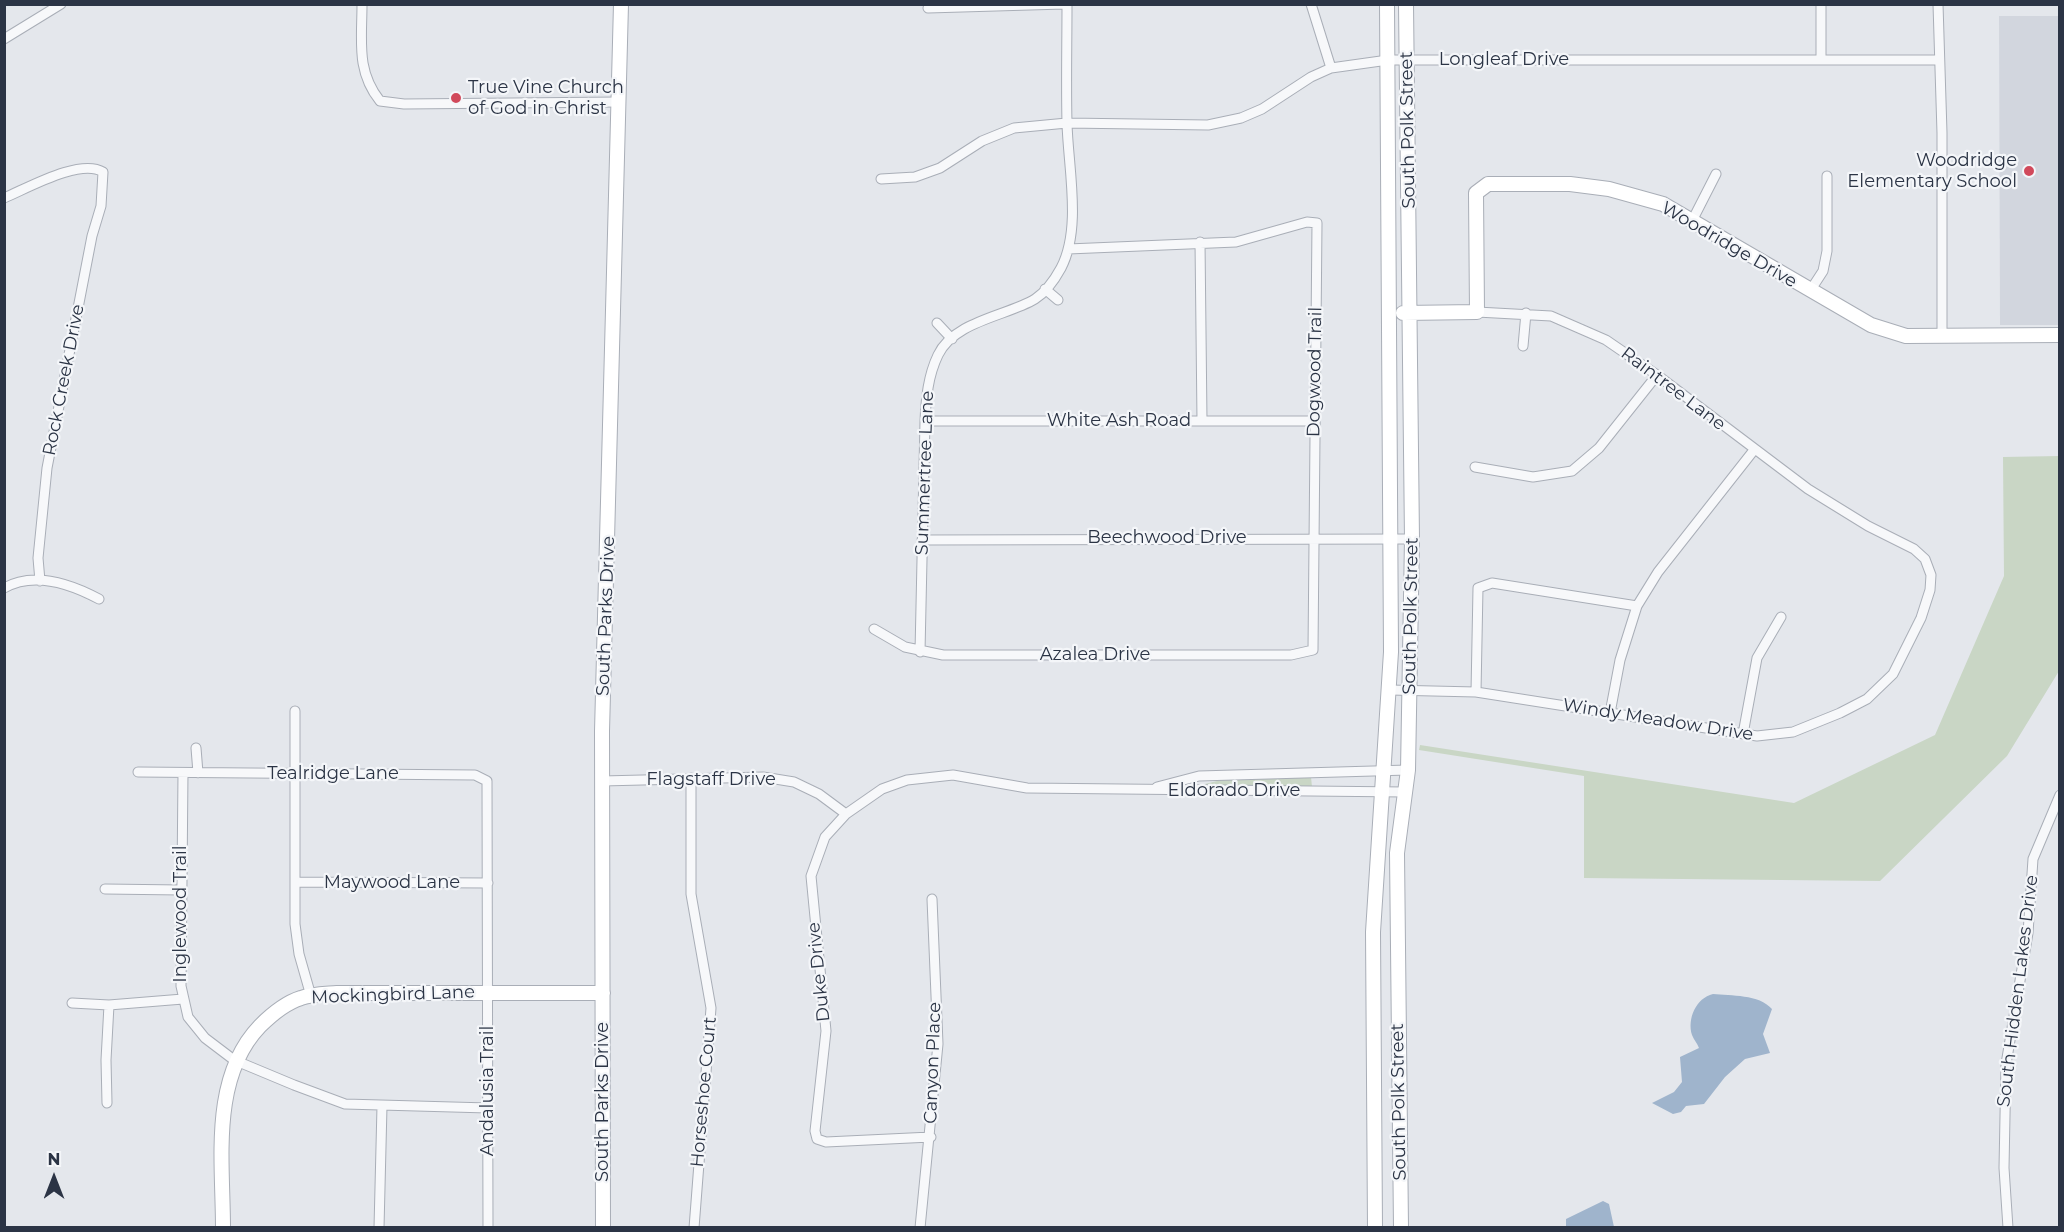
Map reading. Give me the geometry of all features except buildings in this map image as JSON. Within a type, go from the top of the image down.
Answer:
[{"type":"street","points":[[4,39],[61,4]]},
{"type":"street","points":[[362,4],[363,72],[368,87],[380,101],[404,104],[619,102]]},
{"type":"street","name":"South Parks Drive","points":[[603,1227],[602,781],[621,4]]},
{"type":"street","points":[[928,8],[1066,4]]},
{"type":"street","name":"Summertree Lane","points":[[921,652],[927,387],[939,353],[952,339],[985,318],[1013,310],[1037,298],[1061,268],[1068,249],[1072,188],[1067,123],[1066,4]]},
{"type":"street","points":[[1311,4],[1331,68]]},
{"type":"street","name":"South Polk Street","points":[[1375,1227],[1373,932],[1390,690],[1391,313],[1387,4]]},
{"type":"street","name":"South Polk Street","points":[[1401,1227],[1397,853],[1408,770],[1412,539],[1406,4]]},
{"type":"street","points":[[1821,4],[1821,59]]},
{"type":"street","points":[[1938,4],[1942,133],[1942,338]]},
{"type":"street","name":"Longleaf Drive","points":[[881,179],[915,177],[940,168],[982,141],[1004,131],[1067,123],[1208,125],[1241,118],[1262,110],[1311,77],[1331,68],[1388,60],[1938,60]]},
{"type":"street","name":"Rock Creek Drive","points":[[4,198],[79,168],[96,168],[103,172],[101,206],[92,236],[47,468],[38,558],[40,581]]},
{"type":"street","points":[[1693,219],[1716,174]]},
{"type":"street","points":[[1810,291],[1823,271],[1827,251],[1827,176]]},
{"type":"street","name":"Woodridge Drive","points":[[1477,312],[1476,193],[1488,184],[1570,184],[1609,189],[1663,204],[1693,219],[1810,291],[1879,328],[1906,336],[1942,338],[2060,335]]},
{"type":"street","name":"Dogwood Trail","points":[[1200,242],[1236,242],[1307,222],[1317,223],[1313,641]]},
{"type":"street","points":[[1068,249],[1200,242],[1202,421]]},
{"type":"street","points":[[1045,290],[1058,300]]},
{"type":"street","name":"Raintree Lane","points":[[1391,313],[1526,313],[1568,321],[1606,340],[1657,375],[1808,489],[1868,526],[1914,549],[1924,559]]},
{"type":"street","points":[[1523,346],[1526,313]]},
{"type":"street","points":[[937,323],[952,339]]},
{"type":"street","points":[[1475,467],[1533,477],[1572,471],[1599,448],[1657,375]]},
{"type":"street","name":"White Ash Road","points":[[925,421],[1314,421]]},
{"type":"street","points":[[1610,713],[1620,660],[1637,606],[1658,572],[1754,450]]},
{"type":"street","name":"Beechwood Drive","points":[[922,540],[1314,537],[1412,539]]},
{"type":"street","name":"Windy Meadow Drive","points":[[1390,690],[1476,692],[1766,737],[1793,732],[1867,699],[1893,674],[1921,618],[1930,590],[1931,574],[1924,559]]},
{"type":"street","points":[[4,588],[12,584],[58,582],[78,588],[99,599]]},
{"type":"street","points":[[1476,692],[1478,588],[1483,584],[1491,583],[1637,606]]},
{"type":"street","points":[[1743,734],[1757,658],[1781,617]]},
{"type":"street","name":"Azalea Drive","points":[[874,629],[905,647],[921,652],[995,656],[1291,655],[1312,650],[1313,641]]},
{"type":"street","points":[[295,711],[297,882],[295,924],[299,954],[311,996]]},
{"type":"street","points":[[196,748],[198,773]]},
{"type":"street","name":"Eldorado Drive","points":[[1148,790],[1199,776],[1408,770]]},
{"type":"street","name":"Eldorado Drive","points":[[1320,771],[1320,791]]},
{"type":"street","name":"Tealridge Lane","points":[[138,772],[483,776]]},
{"type":"street","name":"Inglewood Trail","points":[[183,773],[181,890],[183,999],[188,1017],[205,1038],[234,1060],[345,1104],[488,1108]]},
{"type":"street","name":"Eldorado Drive","points":[[846,814],[882,789],[907,780],[933,775],[952,775],[1027,788],[1405,792]]},
{"type":"street","name":"Andalusia Trail","points":[[483,776],[488,786],[488,1227]]},
{"type":"street","name":"Flagstaff Drive","points":[[602,781],[763,777],[794,782],[819,794],[846,814]]},
{"type":"street","name":"Horseshoe Court","points":[[691,778],[691,894],[711,1008],[694,1227]]},
{"type":"street","name":"South Hidden Lakes Drive","points":[[2008,1227],[2004,1168],[2006,1064],[2030,919],[2033,859],[2056,811],[2060,795]]},
{"type":"street","name":"Duke Drive","points":[[846,814],[825,837],[811,876],[826,1031],[815,1131],[817,1139],[826,1142],[931,1137]]},
{"type":"street","name":"Maywood Lane","points":[[297,882],[488,884]]},
{"type":"street","points":[[105,889],[181,890]]},
{"type":"street","name":"Canyon Place","points":[[920,1227],[931,1137],[938,1044],[932,899]]},
{"type":"street","name":"Mockingbird Lane","points":[[223,1227],[224,1108],[228,1081],[234,1060],[255,1031],[273,1012],[301,998],[311,996],[380,991],[603,993]]},
{"type":"street","points":[[72,1003],[109,1005],[183,999]]},
{"type":"street","points":[[107,1103],[106,1060],[109,1005]]},
{"type":"street","points":[[380,1227],[382,1106]]},
{"type":"shaded area","name":"Woodridge Elementary School","points":[[1999,16],[2059,16],[2059,325],[2000,325]]},
{"type":"green space","points":[[2059,456],[2059,671],[2007,756],[1880,881],[1584,878],[1584,776],[1419,750],[1420,745],[1794,803],[1935,735],[2004,576],[2003,457]]},
{"type":"green space","points":[[1311,777],[1312,787],[1197,786],[1229,778]]},
{"type":"water","points":[[1713,994],[1752,998],[1772,1009],[1763,1034],[1770,1053],[1745,1059],[1725,1077],[1704,1104],[1686,1106],[1681,1112],[1673,1114],[1652,1103],[1674,1092],[1682,1082],[1680,1057],[1699,1048],[1691,1029],[1694,1010],[1702,1000]]},
{"type":"water","points":[[1603,1201],[1609,1204],[1614,1227],[1566,1227],[1566,1219]]},
{"type":"place","name":"True Vine Church of God in Christ","points":[[456,98]]},
{"type":"place","name":"Woodridge Elementary School","points":[[2029,171]]}]
